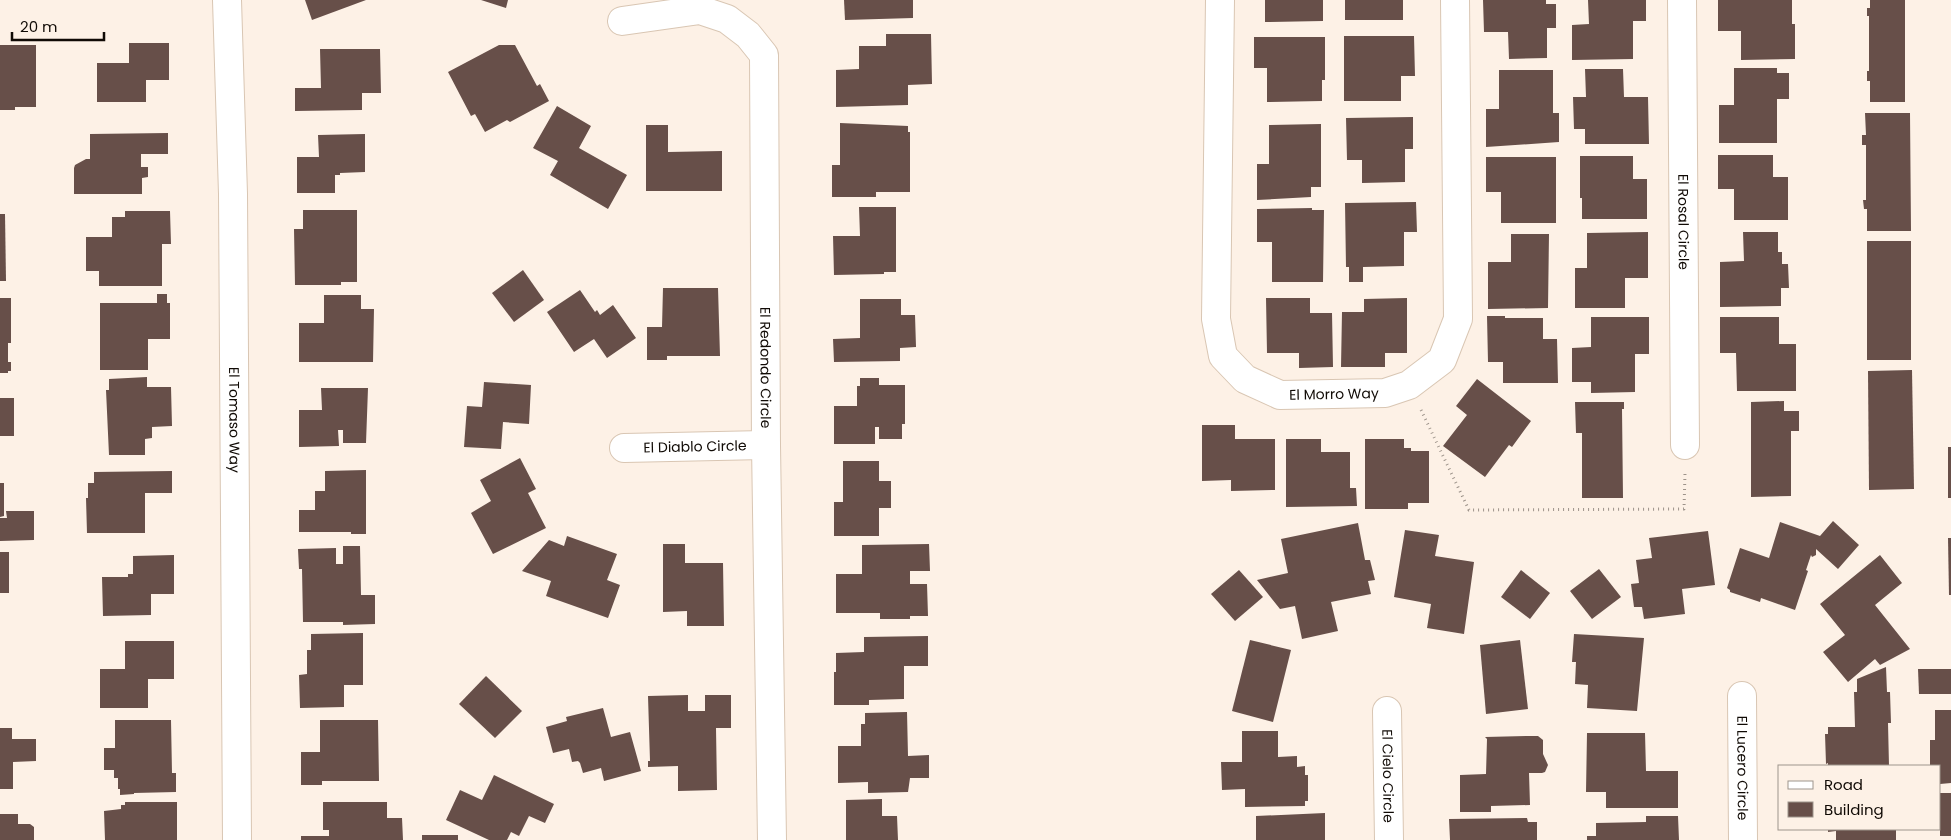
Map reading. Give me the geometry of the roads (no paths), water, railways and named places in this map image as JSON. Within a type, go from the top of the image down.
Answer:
[{"type":"street","name":"El Tomaso Way","points":[[227,0],[233,204],[237,840]]},
{"type":"street","name":"El Morro Way","points":[[1220,0],[1216,319],[1223,356],[1245,379],[1280,395],[1385,393],[1409,385],[1442,360],[1458,319],[1454,0]]},
{"type":"street","name":"El Rosal Circle","points":[[1682,0],[1685,445]]},
{"type":"street","name":"El Redondo Circle","points":[[622,21],[700,10],[727,19],[748,35],[764,55],[766,445],[772,840]]},
{"type":"street","name":"El Diablo Circle","points":[[624,448],[766,445]]},
{"type":"street","name":"El Lucero Circle","points":[[1742,696],[1743,840]]},
{"type":"street","name":"El Cielo Circle","points":[[1387,711],[1389,840]]}]
